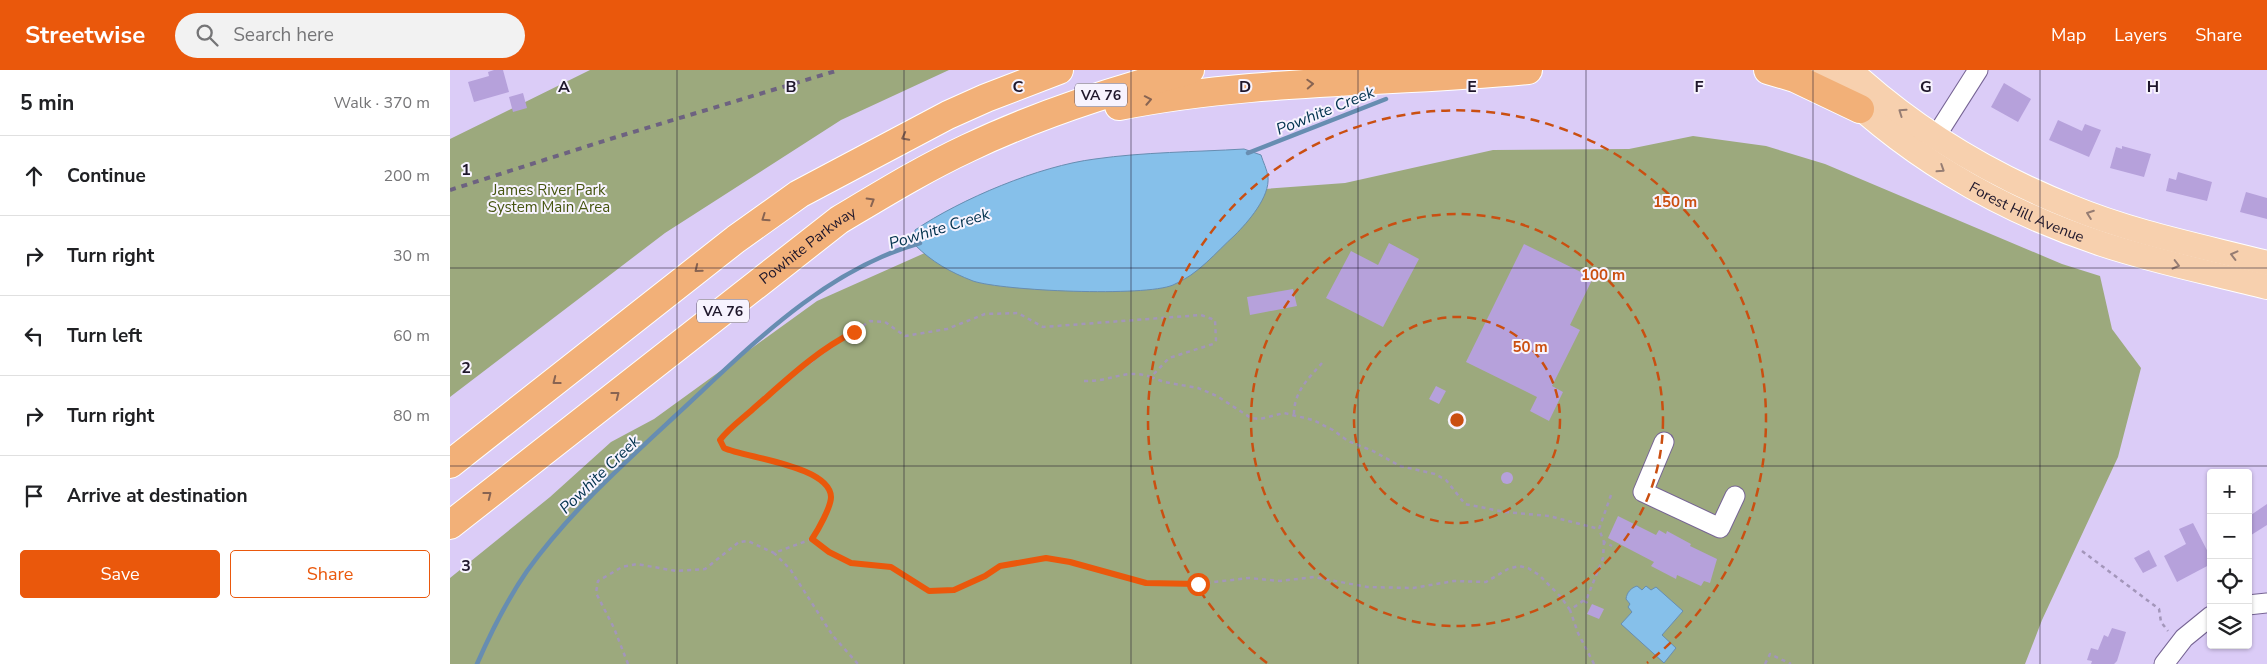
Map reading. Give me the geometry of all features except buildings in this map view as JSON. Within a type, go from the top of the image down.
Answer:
[{"type":"highway","points":[[948,115],[1017,70]]},
{"type":"highway","name":"VA 76","points":[[450,464],[736,239],[799,194],[948,115],[1059,70]]},
{"type":"highway","name":"Powhite Parkway","points":[[450,525],[839,220],[906,180],[968,148],[1015,127],[1076,103],[1190,70]]},
{"type":"highway","points":[[1015,127],[1168,96],[1220,90],[1528,70]]},
{"type":"highway","points":[[1768,70],[1795,78],[1860,109]]},
{"type":"main road","name":"Forest Hill Avenue","points":[[1821,70],[1860,109],[1922,157],[1982,192],[2072,234],[2129,252],[2267,287]]},
{"type":"main road","name":"Forest Hill Avenue","points":[[1850,70],[1898,109],[1936,136],[1960,152],[2025,187],[2072,207],[2136,230],[2267,263]]},
{"type":"street","points":[[1936,136],[1978,70]]},
{"type":"street","points":[[2129,252],[2136,230]]},
{"type":"street","points":[[1664,442],[1643,492],[1720,528],[1735,496]]},
{"type":"street","points":[[2252,605],[2267,603]]},
{"type":"street","points":[[2164,664],[2184,638],[2207,619]]},
{"type":"path","points":[[774,553],[812,539],[829,509],[831,496],[826,484],[795,466],[736,453],[724,448],[720,440],[726,432],[769,395],[820,355],[870,321],[885,322],[905,336],[947,329],[985,314],[1018,313],[1043,326],[1201,315],[1215,320],[1216,340],[1213,344],[1169,358],[1151,377]]},
{"type":"path","points":[[1294,414],[1294,403],[1299,390],[1322,363]]},
{"type":"path","points":[[1084,381],[1097,381],[1137,372],[1164,382],[1198,388],[1217,396],[1251,418],[1294,414],[1319,423],[1348,442],[1373,451],[1400,466],[1436,474],[1446,480],[1465,504],[1505,512],[1548,516],[1599,529]]},
{"type":"path","points":[[1570,610],[1588,598],[1603,558],[1604,542],[1599,529],[1611,495]]},
{"type":"path","points":[[812,539],[829,552],[851,563],[891,567],[929,591],[935,592],[954,590],[985,576],[1000,566],[1046,558],[1070,562],[1146,583],[1198,584],[1248,578],[1280,582],[1314,577],[1367,586],[1413,588],[1454,581],[1486,582],[1508,569],[1519,566],[1539,575],[1561,597],[1570,610],[1578,633],[1594,664]]},
{"type":"path","points":[[628,664],[614,628],[596,593],[598,582],[622,567],[638,564],[676,571],[704,569],[739,542],[748,541],[774,553],[790,569],[833,636],[858,664]]},
{"type":"path","points":[[1604,542],[1612,546]]},
{"type":"path","points":[[2082,551],[2159,609],[2161,622],[2167,631],[2184,638]]},
{"type":"path","points":[[1584,601],[1591,606]]},
{"type":"path","points":[[1765,664],[1770,654],[1790,664]]},
{"type":"green space","name":"James River Park System Main Area","points":[[590,70],[949,70],[841,120],[665,233],[450,397],[450,139]]},
{"type":"green space","points":[[1693,136],[1766,146],[1825,164],[2062,264],[2100,276],[2112,329],[2141,368],[2118,457],[2042,620],[2025,664],[450,664],[450,578],[550,497],[611,442],[654,419],[817,301],[927,252],[1170,196],[1345,183],[1493,150],[1629,149]]},
{"type":"water","points":[[1244,149],[1261,155],[1266,168],[1268,185],[1262,201],[1246,223],[1213,256],[1191,275],[1173,285],[1158,289],[1105,292],[1042,290],[989,285],[973,281],[949,270],[928,257],[915,245],[915,230],[934,218],[977,196],[1026,176],[1095,159]]},
{"type":"water","points":[[1637,586],[1642,590],[1646,586],[1651,590],[1656,587],[1683,611],[1662,635],[1676,648],[1664,663],[1621,624],[1632,612],[1628,607],[1630,604],[1626,599],[1627,594]]},
{"type":"waterway","name":"Powhite Creek","points":[[1248,153],[1386,99]]},
{"type":"waterway","name":"Powhite Creek","points":[[477,664],[500,616],[527,571],[578,510],[634,454],[728,366],[787,316],[818,293],[850,273],[884,256],[920,243]]},
{"type":"railway","points":[[450,190],[610,139],[839,70]]},
{"type":"route","points":[[854,332],[844,337],[769,395],[726,432],[720,440],[724,448],[736,453],[795,466],[826,484],[831,496],[829,509],[812,539],[829,552],[851,563],[891,567],[929,591],[942,592],[954,590],[985,576],[1000,566],[1046,558],[1070,562],[1146,583],[1198,584]]}]
